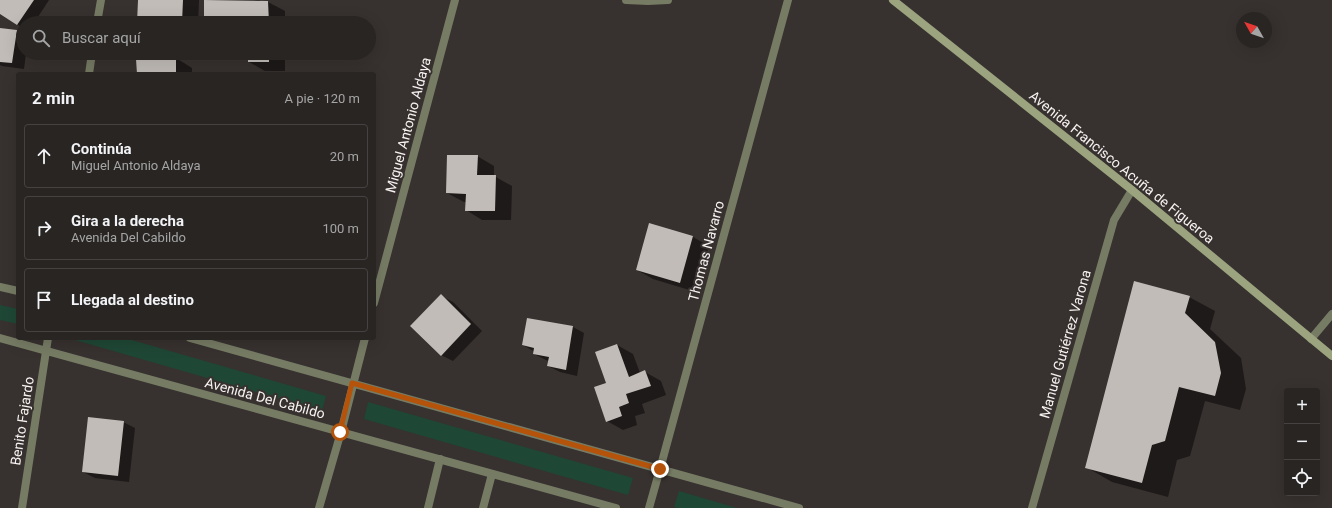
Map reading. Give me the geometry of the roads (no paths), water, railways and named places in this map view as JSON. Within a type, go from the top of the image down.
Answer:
[{"type":"street","points":[[98,16],[101,0]]},
{"type":"street","name":"Miguel Antonio Aldaya","points":[[376,296],[455,0]]},
{"type":"street","points":[[626,0],[668,0]]},
{"type":"street","name":"Thomas Navarro","points":[[649,508],[788,0]]},
{"type":"street","name":"Avenida Francisco Acuña de Figueroa","points":[[893,0],[1132,190],[1332,356]]},
{"type":"street","points":[[89,72],[91,60]]},
{"type":"street","name":"Manuel Gutiérrez Varona","points":[[1032,508],[1114,220],[1132,190]]},
{"type":"street","points":[[0,287],[16,291]]},
{"type":"street","points":[[1311,339],[1332,314]]},
{"type":"street","name":"Avenida Del Cabildo","points":[[0,338],[616,508]]},
{"type":"street","name":"Benito Fajardo","points":[[22,508],[48,340]]},
{"type":"street","points":[[197,340],[799,508]]},
{"type":"street","points":[[319,508],[364,340]]},
{"type":"street","points":[[428,508],[440,460]]},
{"type":"street","points":[[483,508],[492,474]]}]
